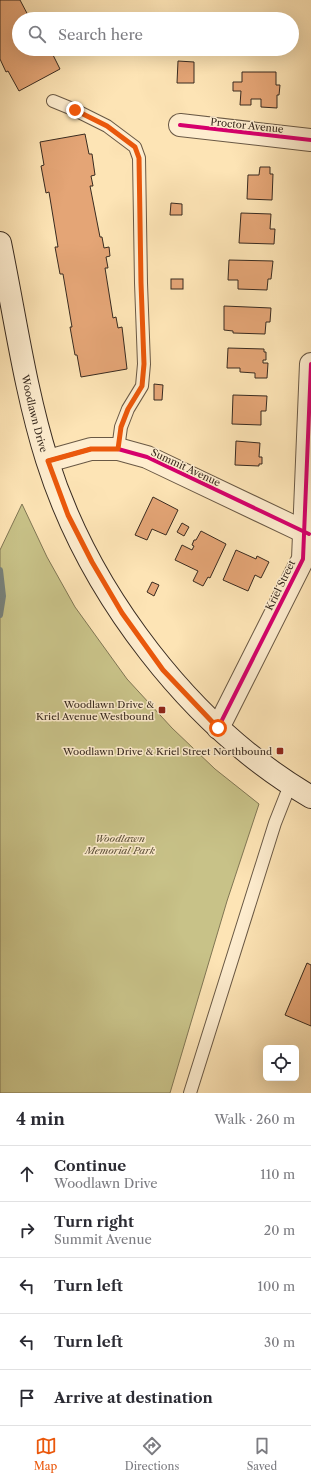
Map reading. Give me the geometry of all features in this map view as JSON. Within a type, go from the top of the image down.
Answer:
[{"type":"street","name":"Proctor Avenue","points":[[180,125],[311,140]]},
{"type":"street","name":"Woodlawn Drive","points":[[0,243],[32,407],[48,461],[68,515],[92,562],[122,613],[163,670],[218,728],[252,757],[290,785],[311,797]]},
{"type":"street","name":"Kriel Street","points":[[218,728],[303,558],[308,533],[311,364]]},
{"type":"street","name":"Summit Avenue","points":[[48,461],[91,449],[118,449],[147,457],[308,533]]},
{"type":"lane","points":[[53,101],[107,126],[135,147],[139,158],[144,364],[142,386],[128,409],[121,427],[118,449]]},
{"type":"lane","points":[[190,1093],[274,823],[290,785]]},
{"type":"green space","name":"Woodlawn Memorial Park","points":[[22,504],[47,557],[75,607],[127,679],[172,728],[215,769],[259,804],[227,901],[170,1093],[0,1093],[0,550]]},
{"type":"building","points":[[0,0],[20,0],[26,12],[12,12],[12,56],[54,56],[60,69],[19,91],[8,71],[6,72],[0,59]]},
{"type":"building","points":[[178,61],[194,62],[194,83],[177,83]]},
{"type":"building","points":[[242,72],[276,72],[276,85],[280,85],[279,95],[277,95],[277,108],[261,107],[261,99],[251,99],[251,105],[240,105],[241,91],[233,91],[233,82],[242,82]]},
{"type":"building","points":[[85,134],[89,154],[92,154],[95,175],[91,176],[93,186],[90,186],[100,237],[102,237],[104,248],[109,247],[110,256],[106,257],[108,268],[105,268],[113,318],[116,317],[118,328],[122,327],[127,369],[81,377],[70,327],[72,327],[63,274],[60,274],[55,247],[58,247],[49,192],[46,193],[41,166],[44,165],[40,142]]},
{"type":"building","points":[[260,167],[270,167],[270,174],[273,174],[272,200],[247,199],[248,175],[259,175]]},
{"type":"building","points":[[171,203],[182,204],[182,215],[170,215]]},
{"type":"building","points":[[241,213],[271,214],[270,229],[275,229],[274,244],[239,243]]},
{"type":"building","points":[[229,260],[273,261],[271,279],[268,279],[267,290],[238,289],[238,280],[228,280]]},
{"type":"building","points":[[171,279],[183,279],[183,289],[171,289]]},
{"type":"building","points":[[224,306],[271,308],[270,322],[266,322],[265,334],[233,333],[233,331],[224,330]]},
{"type":"building","points":[[228,348],[264,349],[264,352],[266,352],[266,360],[263,360],[263,363],[268,363],[267,378],[255,378],[255,373],[240,372],[240,368],[227,368]]},
{"type":"building","points":[[154,384],[163,385],[162,400],[154,400]]},
{"type":"building","points":[[233,395],[267,396],[266,411],[261,411],[261,425],[232,424]]},
{"type":"building","points":[[236,441],[260,443],[259,457],[262,457],[262,464],[259,464],[259,466],[235,465]]},
{"type":"building","points":[[153,497],[178,510],[166,535],[152,529],[147,540],[135,535]]},
{"type":"building","points":[[182,523],[189,527],[184,536],[177,532]]},
{"type":"building","points":[[201,531],[226,544],[210,578],[208,577],[203,586],[193,581],[198,571],[175,560],[182,545],[192,550],[194,540],[196,540]]},
{"type":"building","points":[[236,550],[256,559],[257,556],[269,562],[261,578],[255,575],[248,591],[223,580]]},
{"type":"building","points":[[152,582],[159,585],[154,596],[147,592]]},
{"type":"building","points":[[307,963],[311,965],[311,1026],[285,1015]]},
{"type":"waterway","points":[[0,570],[3,596],[0,615]]},
{"type":"cycle path","points":[[180,125],[311,140]]},
{"type":"cycle path","points":[[218,728],[303,559],[311,364]]},
{"type":"cycle path","points":[[48,461],[91,449],[118,449],[147,457],[309,534]]},
{"type":"place","name":"Woodlawn Drive & Kriel Avenue Westbound","points":[[162,710]]},
{"type":"place","name":"Woodlawn Drive & Kriel Street Northbound","points":[[280,751]]},
{"type":"route","points":[[75,110],[107,126],[135,147],[139,158],[144,364],[142,386],[128,409],[121,427],[118,449],[91,449],[48,461],[68,515],[92,562],[122,613],[163,670],[218,728]]}]
